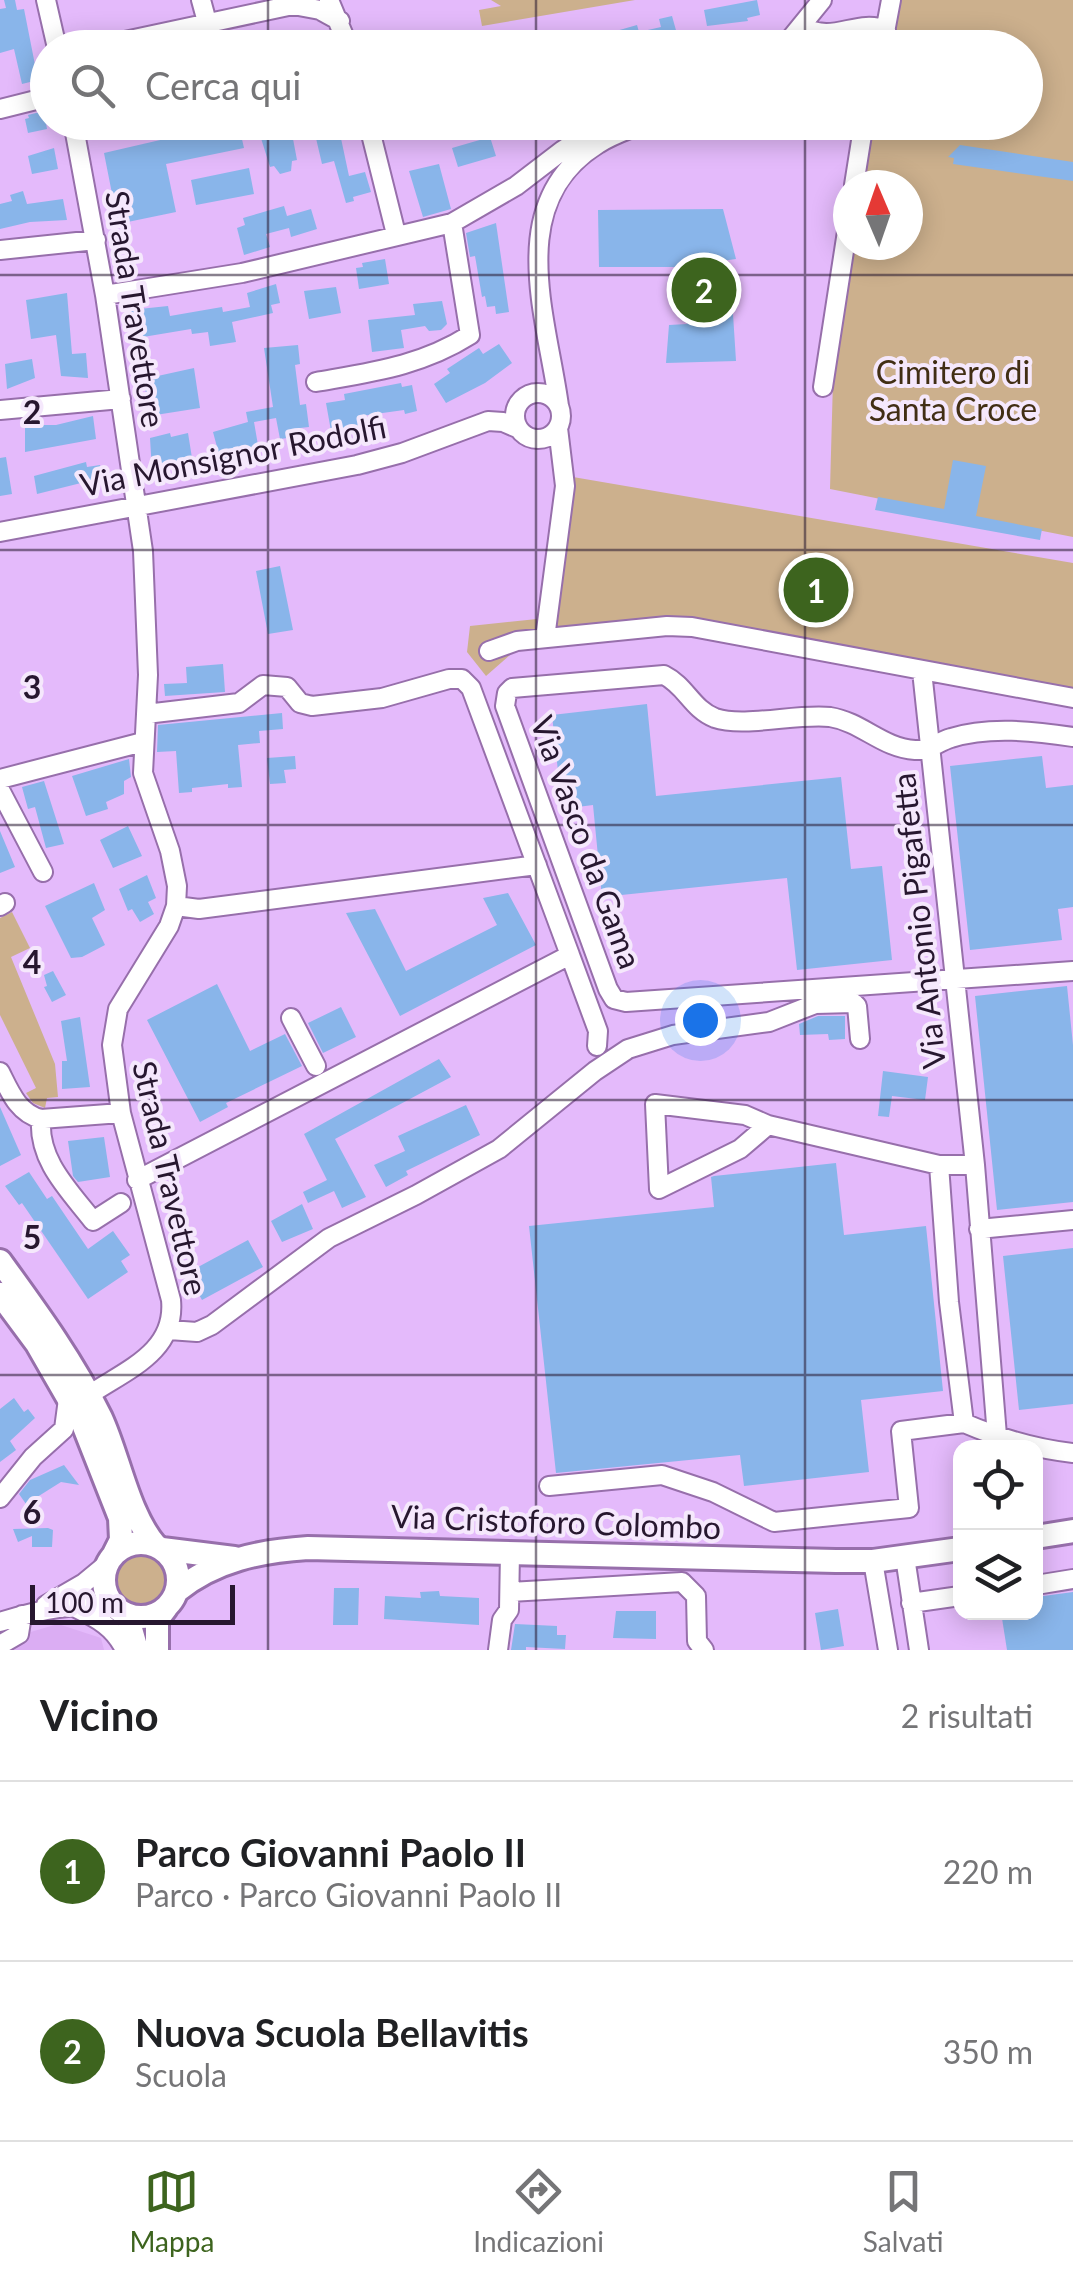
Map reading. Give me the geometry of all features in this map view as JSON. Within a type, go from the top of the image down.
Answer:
[{"type":"main road","points":[[0,1261],[61,1346],[120,1518],[121,1540],[104,1584],[122,1612],[138,1650]]},
{"type":"main road","points":[[0,1294],[78,1394],[139,1519],[176,1568],[172,1599],[157,1620],[157,1650]]},
{"type":"main road","points":[[1043,1536],[1073,1531]]},
{"type":"main road","points":[[111,1559],[131,1544],[159,1548]]},
{"type":"main road","name":"Via Cristoforo Colombo","points":[[159,1548],[238,1558]]},
{"type":"main road","name":"Via Cristoforo Colombo","points":[[172,1599],[192,1580],[238,1558],[308,1548],[873,1561],[953,1550]]},
{"type":"main road","points":[[122,1612],[143,1618],[172,1599]]},
{"type":"street","points":[[46,0],[53,30]]},
{"type":"street","points":[[201,0],[206,22]]},
{"type":"street","points":[[329,0],[343,30]]},
{"type":"street","points":[[799,30],[822,0]]},
{"type":"street","points":[[886,30],[892,0]]},
{"type":"street","points":[[171,30],[296,3],[340,21]]},
{"type":"street","points":[[802,26],[811,30]]},
{"type":"street","points":[[852,30],[876,26],[878,30]]},
{"type":"street","points":[[0,109],[30,102]]},
{"type":"street","name":"Strada Travettore","points":[[76,140],[105,295],[143,552],[148,634],[143,773],[175,871],[176,906],[163,936],[126,991],[115,1021],[112,1059],[120,1113],[171,1300],[169,1330],[151,1354],[78,1394]]},
{"type":"street","points":[[373,140],[396,234]]},
{"type":"street","points":[[105,295],[242,273],[452,223],[516,186],[578,140]]},
{"type":"street","points":[[546,630],[564,486],[559,406],[537,262],[540,234],[554,187],[582,154],[606,140]]},
{"type":"street","points":[[856,170],[861,140]]},
{"type":"street","points":[[516,186],[548,200]]},
{"type":"street","points":[[316,382],[393,368],[441,354],[470,336],[452,223]]},
{"type":"street","points":[[0,250],[96,240]]},
{"type":"street","points":[[823,387],[843,260]]},
{"type":"street","name":"Via Monsignor Rodolfi","points":[[0,532],[356,465],[402,452],[475,425],[523,400],[540,387],[552,366]]},
{"type":"street","points":[[559,406],[546,395],[523,400],[517,428],[562,470]]},
{"type":"street","points":[[0,410],[121,399]]},
{"type":"street","name":"Via Monsignor Rodolfi","points":[[475,425],[503,422],[517,428]]},
{"type":"street","points":[[533,440],[548,438],[558,428]]},
{"type":"street","points":[[489,652],[546,630],[692,627],[1073,698]]},
{"type":"street","name":"Via Antonio Pigafetta","points":[[922,671],[974,1166],[998,1440]]},
{"type":"street","name":"Via Vasco da Gama","points":[[953,980],[626,1002],[614,999],[505,706],[507,692],[512,688],[664,675],[681,684],[699,711],[721,720],[830,717],[854,724],[885,744],[930,750],[950,738],[986,732],[1040,732],[1073,738]]},
{"type":"street","points":[[146,714],[239,703],[263,685],[287,687],[300,703],[312,706],[382,698],[456,678],[467,682],[598,1031],[597,1046]]},
{"type":"street","points":[[0,779],[143,742]]},
{"type":"street","points":[[0,790],[43,872]]},
{"type":"street","points":[[176,906],[216,907],[537,865]]},
{"type":"street","points":[[137,1180],[570,955]]},
{"type":"street","points":[[953,980],[1073,971]]},
{"type":"street","points":[[169,1330],[197,1332],[212,1325],[329,1238],[416,1196],[499,1148],[595,1071],[643,1043],[674,1034],[769,1022],[815,1004],[854,1003],[860,1039]]},
{"type":"street","points":[[292,1018],[316,1066]]},
{"type":"street","points":[[0,1072],[14,1100],[30,1116],[40,1119],[120,1113]]},
{"type":"street","points":[[768,1124],[740,1148],[659,1188],[656,1104],[745,1116],[939,1165],[974,1166]]},
{"type":"street","points":[[40,1119],[47,1161],[93,1222],[120,1204]]},
{"type":"street","points":[[939,1165],[949,1302],[964,1423]]},
{"type":"street","points":[[979,1229],[1073,1220]]},
{"type":"street","points":[[0,1498],[33,1457],[64,1429],[68,1409],[78,1394]]},
{"type":"street","points":[[549,1486],[662,1475],[713,1492],[774,1522],[909,1508],[901,1430],[964,1423],[994,1440]]},
{"type":"street","points":[[1043,1450],[1073,1453]]},
{"type":"street","points":[[498,1650],[510,1592],[510,1552]]},
{"type":"street","points":[[905,1557],[919,1650]]},
{"type":"street","points":[[0,1622],[59,1598],[111,1559]]},
{"type":"street","points":[[873,1561],[888,1650]]},
{"type":"street","points":[[1043,1584],[1073,1579]]},
{"type":"street","points":[[510,1592],[536,1594],[581,1586],[682,1582],[696,1596],[697,1641],[704,1650]]},
{"type":"street","points":[[912,1603],[953,1597]]},
{"type":"street","points":[[22,1615],[93,1604],[122,1612]]},
{"type":"street","points":[[72,1606],[102,1620],[119,1637],[125,1650]]},
{"type":"street","points":[[0,1645],[19,1634],[22,1615]]},
{"type":"shaded area","points":[[58,1624],[101,1638],[104,1650],[0,1650],[0,1641]]},
{"type":"green space","points":[[491,0],[635,0],[482,26],[479,10],[501,6]]},
{"type":"green space","name":"Cimitero di Santa Croce","points":[[895,0],[1073,0],[1073,537],[830,489],[834,344],[846,260],[923,260],[923,170],[859,170],[864,140],[1043,140],[1043,30],[889,30]]},
{"type":"green space","points":[[573,477],[1073,563],[1073,707],[674,631],[517,649],[486,676],[467,652],[470,626],[556,617]]},
{"type":"green space","points":[[12,912],[30,948],[11,957],[55,1064],[58,1097],[47,1098],[45,1108],[33,1103],[26,1093],[36,1088],[0,1015],[0,918]]},
{"type":"green space","points":[[141,1555],[160,1562],[167,1581],[160,1600],[141,1607],[122,1600],[115,1581],[122,1562]]},
{"type":"building","points":[[4,0],[15,0],[17,10],[24,9],[30,39],[30,82],[22,84],[14,49],[0,53],[0,9],[6,8]]},
{"type":"building","points":[[757,0],[760,15],[747,18],[748,21],[707,26],[704,10]]},
{"type":"building","points":[[672,16],[676,30],[648,30],[661,27],[659,19]]},
{"type":"building","points":[[160,140],[242,140],[244,148],[166,164],[176,212],[118,224],[104,153]]},
{"type":"building","points":[[262,140],[293,140],[297,160],[292,161],[291,171],[280,174],[274,166],[270,167]]},
{"type":"building","points":[[316,140],[341,140],[349,176],[365,172],[371,192],[346,203],[334,161],[322,164]]},
{"type":"building","points":[[491,140],[496,156],[458,167],[452,148]]},
{"type":"building","points":[[960,145],[1073,162],[1073,181],[953,164],[954,158],[948,157]]},
{"type":"building","points":[[54,148],[58,169],[32,174],[28,156]]},
{"type":"building","points":[[439,164],[451,209],[423,217],[409,171]]},
{"type":"building","points":[[249,168],[254,194],[196,205],[191,180]]},
{"type":"building","points":[[23,191],[27,204],[63,199],[67,220],[0,229],[0,204],[12,201],[10,195]]},
{"type":"building","points":[[284,206],[287,216],[311,209],[317,229],[291,237],[289,228],[266,234],[270,247],[244,255],[237,228],[245,225],[243,218]]},
{"type":"building","points":[[723,209],[736,259],[721,261],[733,314],[736,361],[666,363],[669,325],[687,324],[676,267],[599,267],[598,210]]},
{"type":"building","points":[[496,223],[509,312],[496,314],[495,306],[487,307],[485,296],[482,297],[475,256],[470,257],[466,233]]},
{"type":"building","points":[[385,259],[389,284],[359,289],[356,268]]},
{"type":"building","points":[[276,284],[280,303],[271,305],[273,313],[232,322],[236,342],[210,346],[208,332],[192,334],[191,329],[143,337],[141,325],[133,326],[130,310],[168,306],[170,316],[222,307],[223,312],[250,307],[247,293]]},
{"type":"building","points":[[336,287],[341,313],[309,319],[304,291]]},
{"type":"building","points":[[67,293],[72,354],[86,353],[88,378],[61,376],[56,335],[31,339],[26,300]]},
{"type":"building","points":[[442,301],[447,324],[441,330],[429,331],[425,326],[401,330],[404,348],[372,352],[368,320],[415,315],[413,304]]},
{"type":"building","points":[[499,344],[512,363],[485,383],[446,403],[434,384],[450,373],[447,369],[479,348],[483,354]]},
{"type":"building","points":[[298,345],[300,364],[295,365],[300,405],[306,404],[309,427],[300,428],[302,436],[280,439],[276,418],[254,422],[259,451],[221,462],[213,432],[248,422],[246,412],[273,407],[264,348]]},
{"type":"building","points":[[32,359],[35,378],[7,389],[5,364]]},
{"type":"building","points":[[194,368],[200,408],[149,416],[144,379]]},
{"type":"building","points":[[401,383],[402,387],[412,385],[417,411],[361,416],[364,431],[331,431],[326,403],[345,400],[344,394]]},
{"type":"building","points":[[93,416],[96,439],[25,452],[25,425],[56,425]]},
{"type":"building","points":[[170,433],[171,437],[188,433],[192,458],[177,461],[178,466],[152,471],[150,438]]},
{"type":"building","points":[[6,457],[12,494],[0,496],[0,458]]},
{"type":"building","points":[[953,460],[986,466],[976,516],[1042,529],[1040,540],[875,510],[878,497],[944,509]]},
{"type":"building","points":[[86,462],[87,467],[100,465],[103,483],[90,486],[89,481],[37,494],[34,476]]},
{"type":"building","points":[[280,566],[293,630],[268,634],[256,571]]},
{"type":"building","points":[[223,664],[225,692],[165,696],[164,684],[187,683],[186,667]]},
{"type":"building","points":[[647,704],[656,796],[841,777],[851,869],[882,866],[892,960],[797,970],[787,878],[602,897],[593,805],[562,809],[552,715]]},
{"type":"building","points":[[282,713],[283,729],[259,731],[260,743],[238,745],[242,787],[228,788],[228,784],[179,793],[176,751],[157,752],[158,725]]},
{"type":"building","points":[[295,756],[296,769],[284,770],[286,783],[270,784],[267,758]]},
{"type":"building","points":[[1042,756],[1046,788],[1073,785],[1073,907],[1058,909],[1062,940],[970,950],[950,766]]},
{"type":"building","points":[[129,759],[131,777],[124,781],[124,794],[106,802],[108,809],[86,816],[72,776]]},
{"type":"building","points":[[44,781],[64,844],[46,848],[35,807],[28,809],[22,787]]},
{"type":"building","points":[[128,826],[142,856],[113,868],[100,840]]},
{"type":"building","points":[[0,831],[15,867],[0,873]]},
{"type":"building","points":[[147,875],[156,898],[148,902],[154,914],[140,922],[132,909],[128,911],[119,889]]},
{"type":"building","points":[[94,883],[105,910],[92,918],[105,945],[71,958],[45,906]]},
{"type":"building","points":[[508,893],[536,945],[400,1016],[346,913],[375,909],[406,971],[497,925],[483,898]]},
{"type":"building","points":[[53,971],[66,995],[52,1002],[44,987],[44,975]]},
{"type":"building","points":[[217,984],[250,1051],[285,1034],[302,1066],[226,1103],[228,1107],[200,1122],[147,1020]]},
{"type":"building","points":[[1067,986],[1073,1045],[1073,1202],[997,1210],[975,996]]},
{"type":"building","points":[[341,1007],[356,1037],[323,1053],[308,1023]]},
{"type":"building","points":[[818,1016],[845,1016],[845,1039],[829,1040],[828,1034],[800,1035],[799,1024]]},
{"type":"building","points":[[80,1017],[90,1087],[62,1089],[62,1061],[67,1061],[61,1021]]},
{"type":"building","points":[[439,1059],[451,1077],[335,1139],[366,1197],[342,1208],[334,1191],[308,1203],[303,1192],[327,1180],[304,1134]]},
{"type":"building","points":[[883,1071],[928,1077],[925,1100],[892,1096],[889,1117],[878,1116]]},
{"type":"building","points":[[466,1105],[480,1135],[406,1171],[408,1175],[386,1187],[374,1165],[405,1151],[398,1136]]},
{"type":"building","points":[[0,1107],[21,1155],[0,1166]]},
{"type":"building","points":[[104,1137],[110,1177],[78,1182],[73,1176],[68,1141]]},
{"type":"building","points":[[836,1163],[844,1235],[926,1226],[943,1391],[861,1400],[869,1472],[744,1486],[740,1455],[556,1473],[529,1226],[714,1207],[711,1177]]},
{"type":"building","points":[[29,1172],[47,1199],[52,1196],[88,1249],[113,1231],[130,1255],[121,1261],[128,1272],[88,1299],[22,1203],[19,1205],[5,1186]]},
{"type":"building","points":[[302,1204],[313,1229],[282,1242],[271,1221]]},
{"type":"building","points":[[248,1240],[263,1267],[202,1300],[187,1273]]},
{"type":"building","points":[[1073,1248],[1073,1404],[1019,1410],[1003,1256]]},
{"type":"building","points":[[14,1398],[24,1412],[28,1409],[35,1418],[10,1441],[16,1450],[0,1462],[0,1409]]},
{"type":"building","points":[[64,1465],[79,1485],[61,1482],[26,1504],[19,1494],[30,1480]]},
{"type":"building","points":[[13,1529],[53,1530],[52,1547],[32,1547],[32,1536],[18,1542]]},
{"type":"building","points":[[334,1588],[359,1588],[358,1625],[333,1625]]},
{"type":"building","points":[[439,1591],[440,1596],[479,1598],[479,1625],[384,1619],[385,1596],[421,1598],[420,1592]]},
{"type":"building","points":[[1073,1592],[1073,1650],[1007,1650],[1002,1620],[1043,1620],[1043,1596]]},
{"type":"building","points":[[838,1609],[844,1646],[821,1650],[815,1613]]},
{"type":"building","points":[[616,1611],[656,1611],[656,1639],[613,1638]]},
{"type":"building","points":[[515,1624],[557,1626],[557,1635],[566,1635],[565,1649],[511,1650]]},
{"type":"place","name":"Nuova Scuola Bellavitis","points":[[704,290]]},
{"type":"place","name":"Parco Giovanni Paolo II","points":[[816,590]]}]
